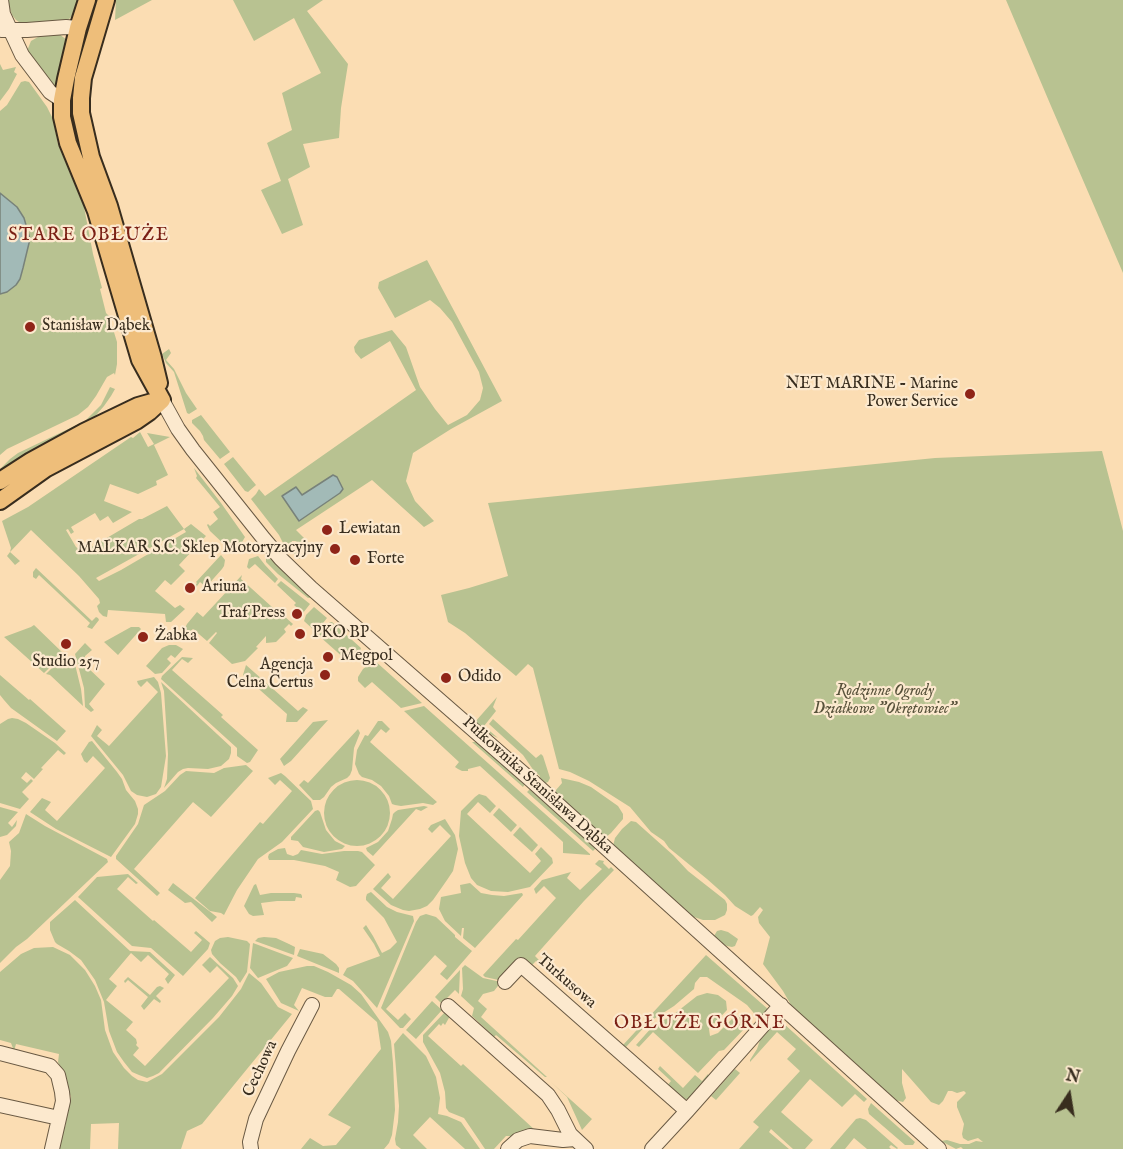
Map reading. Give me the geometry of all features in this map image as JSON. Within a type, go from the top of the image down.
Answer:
[{"type":"main road","name":"Pułkownika Stanisława Dąbka","points":[[87,0],[78,28],[62,100],[62,117],[68,143],[96,211],[140,360],[162,400]]},
{"type":"main road","name":"Pułkownika Stanisława Dąbka","points":[[106,0],[83,78],[81,98],[83,129],[109,206],[153,358],[162,400]]},
{"type":"main road","points":[[78,28],[97,30]]},
{"type":"main road","points":[[0,481],[84,432],[138,406],[162,400]]},
{"type":"main road","points":[[0,501],[45,469],[136,421],[162,400]]},
{"type":"street","points":[[1,0],[5,30],[44,85],[62,100]]},
{"type":"street","points":[[5,30],[78,28]]},
{"type":"street","name":"Pułkownika Stanisława Dąbka","points":[[162,400],[193,450],[264,539],[296,573],[343,617],[532,781],[939,1149]]},
{"type":"street","name":"Turkusowa","points":[[505,982],[521,965],[687,1111]]},
{"type":"street","name":"Cechowa","points":[[252,1149],[250,1142],[256,1119],[312,1005]]},
{"type":"street","points":[[652,1149],[781,1005]]},
{"type":"street","points":[[448,1006],[548,1095],[570,1134],[586,1149]]},
{"type":"street","points":[[0,1053],[44,1064],[55,1070],[63,1092],[63,1101],[52,1149]]},
{"type":"street","points":[[0,1105],[59,1118]]},
{"type":"street","points":[[508,1149],[518,1140],[530,1136],[570,1141],[575,1139]]},
{"type":"green space","points":[[7,0],[81,0],[75,13],[68,20],[22,24],[12,15]]},
{"type":"green space","points":[[116,0],[152,0],[115,20]]},
{"type":"green space","points":[[233,0],[323,0],[307,11],[348,64],[339,138],[303,144],[310,167],[288,179],[303,225],[282,234],[261,190],[281,181],[267,143],[292,130],[282,93],[321,73],[294,18],[254,41]]},
{"type":"green space","points":[[1006,0],[1123,0],[1123,273],[1051,106]]},
{"type":"green space","points":[[59,34],[67,40],[57,89],[27,51],[31,41],[38,37]]},
{"type":"green space","points":[[0,64],[3,70],[16,67],[14,72],[17,74],[0,101]]},
{"type":"green space","points":[[21,82],[29,82],[53,119],[58,144],[84,207],[102,288],[100,289],[117,342],[117,364],[115,375],[114,373],[107,377],[88,407],[78,415],[7,449],[0,455],[0,111],[7,105]]},
{"type":"green space","points":[[427,260],[502,401],[413,453],[406,481],[415,501],[434,521],[424,527],[372,480],[296,530],[312,546],[307,547],[292,541],[292,546],[300,555],[299,559],[283,543],[251,499],[259,489],[265,496],[416,390],[390,341],[361,359],[354,347],[359,340],[392,330],[406,347],[420,387],[448,425],[467,415],[480,400],[483,388],[479,372],[452,322],[440,308],[430,300],[395,318],[378,288],[379,282]]},
{"type":"green space","points":[[169,349],[171,353],[166,360],[174,369],[197,409],[189,414],[174,372],[166,363],[162,354]]},
{"type":"green space","points":[[110,387],[115,389],[91,421],[0,474],[0,469],[18,453],[85,421],[101,405]]},
{"type":"green space","points":[[201,415],[230,452],[220,459],[192,423],[192,420]]},
{"type":"green space","points":[[140,432],[148,447],[154,444],[147,433],[170,437],[154,445],[168,475],[156,481],[157,485],[138,494],[110,484],[104,501],[132,512],[113,523],[108,516],[100,521],[95,513],[71,527],[74,532],[71,534],[68,529],[66,530],[76,547],[83,552],[139,519],[167,506],[184,529],[191,524],[206,536],[179,565],[185,571],[171,585],[165,580],[155,591],[175,608],[180,605],[185,609],[171,622],[166,622],[165,614],[108,610],[107,617],[103,616],[97,606],[100,603],[99,599],[79,576],[31,530],[10,552],[11,548],[2,521],[28,507]],"holes":[[[184,529],[186,532],[121,570],[99,581],[96,578]]]},
{"type":"green space","name":"Rodzinne Ogrody Działkowe \"Okrętowiec\"","points":[[1102,451],[1123,531],[1123,1149],[963,1149],[961,1147],[956,1149],[941,1141],[947,1140],[960,1144],[983,1142],[978,1138],[968,1141],[963,1138],[964,1124],[957,1102],[966,1093],[948,1091],[939,1105],[931,1102],[902,1069],[902,1083],[906,1098],[903,1102],[895,1100],[795,1012],[763,964],[770,937],[759,923],[758,917],[763,910],[760,907],[751,916],[735,906],[664,841],[651,832],[630,807],[589,781],[559,769],[533,668],[528,664],[516,676],[465,633],[448,622],[441,595],[508,576],[488,503],[935,458]]},
{"type":"green space","points":[[233,457],[256,485],[248,492],[224,464]]},
{"type":"green space","points":[[194,468],[245,537],[238,549],[228,548],[210,531],[207,525],[210,526],[218,519],[213,512],[220,507],[196,478]]},
{"type":"green space","points":[[10,552],[20,561],[15,565],[7,556]]},
{"type":"green space","points":[[221,555],[225,560],[222,569],[206,587],[200,582],[194,590],[196,582]]},
{"type":"green space","points":[[258,556],[278,579],[275,583],[255,564],[249,569],[247,567],[249,559]]},
{"type":"green space","points":[[266,556],[313,597],[308,598],[278,574],[266,562]]},
{"type":"green space","points":[[36,568],[92,621],[98,618],[99,620],[92,629],[87,627],[90,623],[39,575],[36,579],[33,577]]},
{"type":"green space","points":[[242,575],[241,579],[293,624],[291,626],[289,624],[284,629],[286,632],[276,642],[266,643],[266,636],[245,661],[232,664],[209,643],[216,632],[207,641],[193,629],[187,634],[185,628],[197,612],[203,617]]},
{"type":"green space","points":[[281,581],[310,604],[303,613],[277,585]]},
{"type":"green space","points":[[314,607],[327,618],[316,632],[304,621],[306,615]]},
{"type":"green space","points":[[330,622],[361,648],[353,659],[345,659],[318,635]]},
{"type":"green space","points":[[34,625],[64,654],[44,673],[4,637]]},
{"type":"green space","points":[[131,627],[141,629],[118,655],[104,642]]},
{"type":"green space","points":[[85,643],[92,650],[85,656],[85,667],[105,684],[89,704],[94,710],[91,712],[85,707],[84,688],[75,654]]},
{"type":"green space","points":[[176,645],[183,649],[175,658],[171,655],[167,659],[171,663],[162,673],[155,674],[146,666],[162,648]]},
{"type":"green space","points":[[73,656],[83,706],[50,675],[46,674],[63,657],[68,661]]},
{"type":"green space","points":[[182,657],[193,658],[188,663],[182,659],[172,670],[258,750],[250,762],[247,763],[237,756],[237,748],[161,679]]},
{"type":"green space","points":[[374,660],[422,703],[401,708],[372,682],[365,688],[358,681],[358,677],[363,669]]},
{"type":"green space","points":[[246,665],[298,711],[303,707],[308,710],[297,722],[286,722],[287,714],[243,675]]},
{"type":"green space","points":[[0,675],[66,731],[57,741],[11,708],[4,700],[0,695]]},
{"type":"green space","points":[[154,677],[161,693],[166,756],[161,787],[156,794],[147,797],[131,791],[123,775],[91,736],[97,725],[102,730],[97,736],[109,746],[158,692],[147,681],[141,687],[137,681]]},
{"type":"green space","points":[[161,682],[231,747],[229,759],[221,766],[208,769],[183,769],[164,788],[167,779],[168,754],[164,691]]},
{"type":"green space","points":[[497,697],[493,707],[496,711],[484,726],[498,738],[475,722]]},
{"type":"green space","points":[[424,706],[590,855],[563,853],[563,842],[480,766],[468,769],[468,771],[455,767],[459,762],[404,711]]},
{"type":"green space","points":[[12,718],[26,723],[66,753],[64,755],[58,750],[34,779],[26,772],[21,778],[27,783],[31,779],[33,781],[22,792],[29,799],[20,809],[0,803],[0,724]]},
{"type":"green space","points":[[493,719],[536,758],[541,754],[543,756],[550,778],[548,782],[543,784],[538,780],[540,776],[523,755],[489,724]]},
{"type":"green space","points":[[328,720],[284,766],[280,759],[313,722]]},
{"type":"green space","points":[[378,721],[382,721],[390,729],[386,733],[381,729],[370,742],[437,802],[433,805],[392,804],[381,786],[359,774],[355,764],[357,750],[365,735],[368,736]]},
{"type":"green space","points":[[358,729],[360,733],[354,748],[350,775],[331,787],[320,800],[313,800],[299,785],[304,780],[308,783]]},
{"type":"green space","points":[[92,741],[122,779],[138,809],[135,824],[111,857],[56,829],[30,812],[42,798],[51,802],[45,810],[57,821],[105,768],[93,756],[87,763],[84,761],[81,754]]},
{"type":"green space","points":[[472,742],[478,742],[525,784],[523,787]]},
{"type":"green space","points":[[246,765],[253,771],[211,817],[193,802],[134,869],[160,893],[157,896],[116,859],[138,824],[144,805],[165,791],[180,775],[186,771],[214,773],[224,768]]},
{"type":"green space","points":[[281,773],[311,801],[313,809],[282,842],[258,859],[237,890],[224,915],[210,911],[195,898],[260,822],[263,824],[292,791],[280,780],[275,785],[268,778]]},
{"type":"green space","points":[[561,778],[591,787],[618,806],[623,819],[605,838],[556,793],[562,783]]},
{"type":"green space","points":[[357,780],[369,783],[380,790],[387,801],[390,813],[387,825],[380,836],[369,843],[357,846],[345,843],[334,836],[327,825],[324,813],[327,801],[334,790],[345,783]]},
{"type":"green space","points":[[530,789],[595,846],[595,849],[593,851],[527,792]]},
{"type":"green space","points":[[479,794],[486,796],[496,806],[490,813],[478,802],[467,814],[530,873],[541,861],[535,854],[541,847],[552,858],[553,863],[530,887],[508,892],[491,891],[477,885],[471,878],[459,836],[461,811]]},
{"type":"green space","points":[[0,807],[18,812],[8,823],[12,827],[17,820],[16,826],[7,835],[0,837]]},
{"type":"green space","points":[[428,807],[421,811],[416,809],[373,856],[367,851],[366,848],[378,842],[388,831],[395,812]]},
{"type":"green space","points":[[499,808],[517,825],[511,832],[493,815]]},
{"type":"green space","points":[[318,810],[326,830],[335,841],[345,846],[342,849],[324,852],[303,847],[298,841],[291,840],[291,837]]},
{"type":"green space","points":[[26,814],[107,859],[108,862],[0,963],[0,880],[10,866],[9,842],[19,833]]},
{"type":"green space","points":[[445,819],[455,835],[458,849],[453,871],[427,906],[409,911],[391,905],[373,889],[388,873],[391,877],[381,888],[393,899],[451,836],[440,825],[432,833],[428,829],[431,825]]},
{"type":"green space","points":[[631,821],[636,822],[688,871],[725,900],[727,910],[725,915],[715,920],[703,920],[691,916],[613,846],[615,838]]},
{"type":"green space","points":[[520,827],[538,845],[532,852],[513,835]]},
{"type":"green space","points":[[285,848],[287,854],[293,856],[301,850],[322,854],[358,851],[375,865],[356,886],[350,887],[336,880],[339,872],[325,866],[294,860],[269,860],[269,854]]},
{"type":"green space","points":[[599,860],[604,861],[603,863],[609,869],[611,867],[614,870],[535,956],[540,961],[539,963],[536,961],[503,981],[485,977],[483,975],[556,898],[544,886],[536,894],[534,889],[542,880],[571,872],[567,878],[580,890],[602,869],[595,864]]},
{"type":"green space","points":[[128,874],[138,883],[136,884],[128,877],[117,889],[153,921],[191,952],[202,940],[194,933],[196,931],[210,943],[208,949],[183,976],[151,948],[132,946],[78,897],[97,877]]},
{"type":"green space","points":[[173,883],[217,917],[212,922],[191,902],[185,903],[168,890]]},
{"type":"green space","points":[[470,883],[481,893],[504,896],[522,893],[523,895],[475,948],[463,938],[464,928],[462,928],[461,936],[445,921],[439,909],[441,897],[461,893],[460,885]]},
{"type":"green space","points":[[256,884],[260,895],[294,893],[301,894],[302,898],[296,897],[295,901],[261,903],[264,915],[253,916],[244,906]]},
{"type":"green space","points":[[371,892],[387,907],[413,916],[414,921],[377,1008],[353,981],[343,975],[347,968],[380,956],[363,928],[366,925],[382,953],[397,942],[384,918],[366,900],[367,894]]},
{"type":"green space","points":[[75,900],[130,951],[150,952],[175,975],[168,984],[165,979],[169,974],[148,955],[141,962],[131,953],[109,979],[117,986],[106,1000],[133,1022],[126,1030],[136,1039],[136,1045],[139,1048],[133,1055],[145,1066],[229,978],[217,966],[210,973],[202,965],[210,957],[233,978],[238,986],[213,1018],[159,1073],[153,1076],[147,1078],[132,1072],[124,1062],[117,1052],[109,1031],[104,1002],[95,980],[81,960],[55,942],[50,930],[50,922]]},
{"type":"green space","points":[[426,914],[436,917],[472,951],[447,980],[440,974],[447,966],[435,955],[386,1009],[398,1020],[405,1013],[411,1019],[403,1028],[400,1028],[381,1008],[416,922],[420,916]]},
{"type":"green space","points":[[721,930],[738,939],[735,946],[727,946],[716,940],[714,936],[717,931]]},
{"type":"green space","points":[[228,937],[247,941],[250,944],[247,972],[240,983],[212,954],[211,950],[215,941]]},
{"type":"green space","points":[[264,937],[276,938],[295,947],[294,955],[255,941]]},
{"type":"green space","points":[[253,943],[293,958],[287,966],[258,978],[250,968]]},
{"type":"green space","points":[[53,947],[70,955],[85,970],[101,1000],[105,1030],[113,1052],[124,1068],[138,1080],[147,1082],[162,1074],[219,1017],[241,989],[249,973],[261,983],[278,1007],[292,1014],[202,1124],[187,1131],[181,1149],[118,1149],[119,1123],[91,1124],[90,1149],[57,1149],[61,1128],[65,1127],[71,1097],[58,1062],[59,1054],[16,1044],[14,1051],[11,1043],[0,1040],[0,972],[21,954],[34,948]]},
{"type":"green space","points":[[300,949],[323,954],[336,964],[339,973],[297,956]]},
{"type":"green space","points":[[706,955],[769,1010],[761,1019],[747,1005],[707,977],[700,977],[694,989],[674,1006],[649,1022],[626,1047],[623,1045]]},
{"type":"green space","points":[[465,965],[483,978],[501,982],[494,991],[483,994],[478,1001],[487,1009],[481,1017],[547,1077],[496,1035],[494,1037],[472,1016],[474,1008],[461,996],[462,968]]},
{"type":"green space","points":[[314,966],[328,972],[351,985],[361,994],[388,1032],[393,1063],[395,1110],[392,1135],[384,1149],[301,1149],[310,1138],[323,1146],[336,1145],[351,1127],[328,1115],[381,1049],[377,1022],[339,989],[332,997],[325,997],[302,988],[294,1005],[299,1011],[281,1003],[266,979],[279,972]]},
{"type":"green space","points":[[460,970],[459,994],[455,990],[443,1002],[445,1007],[435,997]]},
{"type":"green space","points":[[128,977],[150,995],[157,987],[164,988],[156,996],[161,1001],[160,1003],[154,999],[144,1010],[141,1006],[148,997],[128,980],[125,983]]},
{"type":"green space","points":[[707,993],[718,995],[726,1001],[727,1010],[709,1029],[710,1036],[718,1033],[736,1015],[758,1025],[755,1028],[746,1027],[698,1073],[653,1032],[639,1047],[636,1045],[653,1026],[669,1018],[697,996]]},
{"type":"green space","points":[[432,1001],[442,1010],[416,1039],[406,1030]]},
{"type":"green space","points":[[445,1012],[450,1016],[445,1025],[439,1024],[428,1036],[461,1066],[463,1064],[536,1131],[519,1136],[506,1136],[494,1149],[485,1149],[464,1118],[449,1112],[446,1108],[440,1073],[423,1042],[423,1035]]},
{"type":"green space","points":[[777,1021],[783,1023],[867,1099],[864,1102],[855,1094],[842,1107],[810,1079],[781,1112],[813,1140],[805,1149],[793,1149],[771,1129],[769,1132],[789,1149],[739,1149],[759,1127],[753,1122],[800,1071],[787,1059],[796,1049],[777,1032],[750,1062],[760,1040]]},
{"type":"green space","points":[[403,1033],[426,1056],[436,1077],[440,1098],[438,1114],[461,1122],[480,1149],[465,1149],[430,1117],[413,1135],[427,1149],[401,1149],[396,1145],[399,1106],[394,1044]]},
{"type":"green space","points":[[660,1066],[683,1088],[695,1075],[702,1081],[708,1074],[709,1077],[689,1099],[679,1099],[666,1087],[671,1081],[658,1069]]},
{"type":"green space","points":[[735,1069],[740,1073],[716,1100],[711,1096]]},
{"type":"green space","points":[[551,1082],[592,1119],[582,1130],[567,1097]]},
{"type":"green space","points":[[871,1103],[915,1142],[913,1145],[905,1145],[869,1114],[868,1109]]},
{"type":"green space","points":[[856,1119],[866,1120],[898,1148],[891,1145],[889,1147],[891,1149],[867,1149],[854,1138],[845,1149],[830,1149]]},
{"type":"water","points":[[0,193],[17,207],[24,218],[30,239],[20,279],[7,292],[0,294]]},
{"type":"water","points":[[333,475],[337,477],[343,489],[299,521],[282,496],[296,487],[302,495]]},
{"type":"place","name":"Stanisław Dąbek","points":[[30,327]]},
{"type":"place","name":"NET MARINE - Marine Power Service","points":[[970,394]]},
{"type":"place","name":"Lewiatan","points":[[327,530]]},
{"type":"place","name":"MALKAR S.C. Sklep Motoryzacyjny","points":[[335,549]]},
{"type":"place","name":"Forte","points":[[355,560]]},
{"type":"place","name":"Ariuna","points":[[190,588]]},
{"type":"place","name":"Traf Press","points":[[297,614]]},
{"type":"place","name":"PKO BP","points":[[300,634]]},
{"type":"place","name":"Żabka","points":[[143,637]]},
{"type":"place","name":"Studio 257","points":[[66,644]]},
{"type":"place","name":"Megpol","points":[[328,657]]},
{"type":"place","name":"Agencja Celna Certus","points":[[325,675]]},
{"type":"place","name":"Odido","points":[[446,678]]},
{"type":"district","name":"STARE OBŁUŻE","points":[[89,236]]},
{"type":"district","name":"OBŁUŻE GÓRNE","points":[[700,1024]]}]
